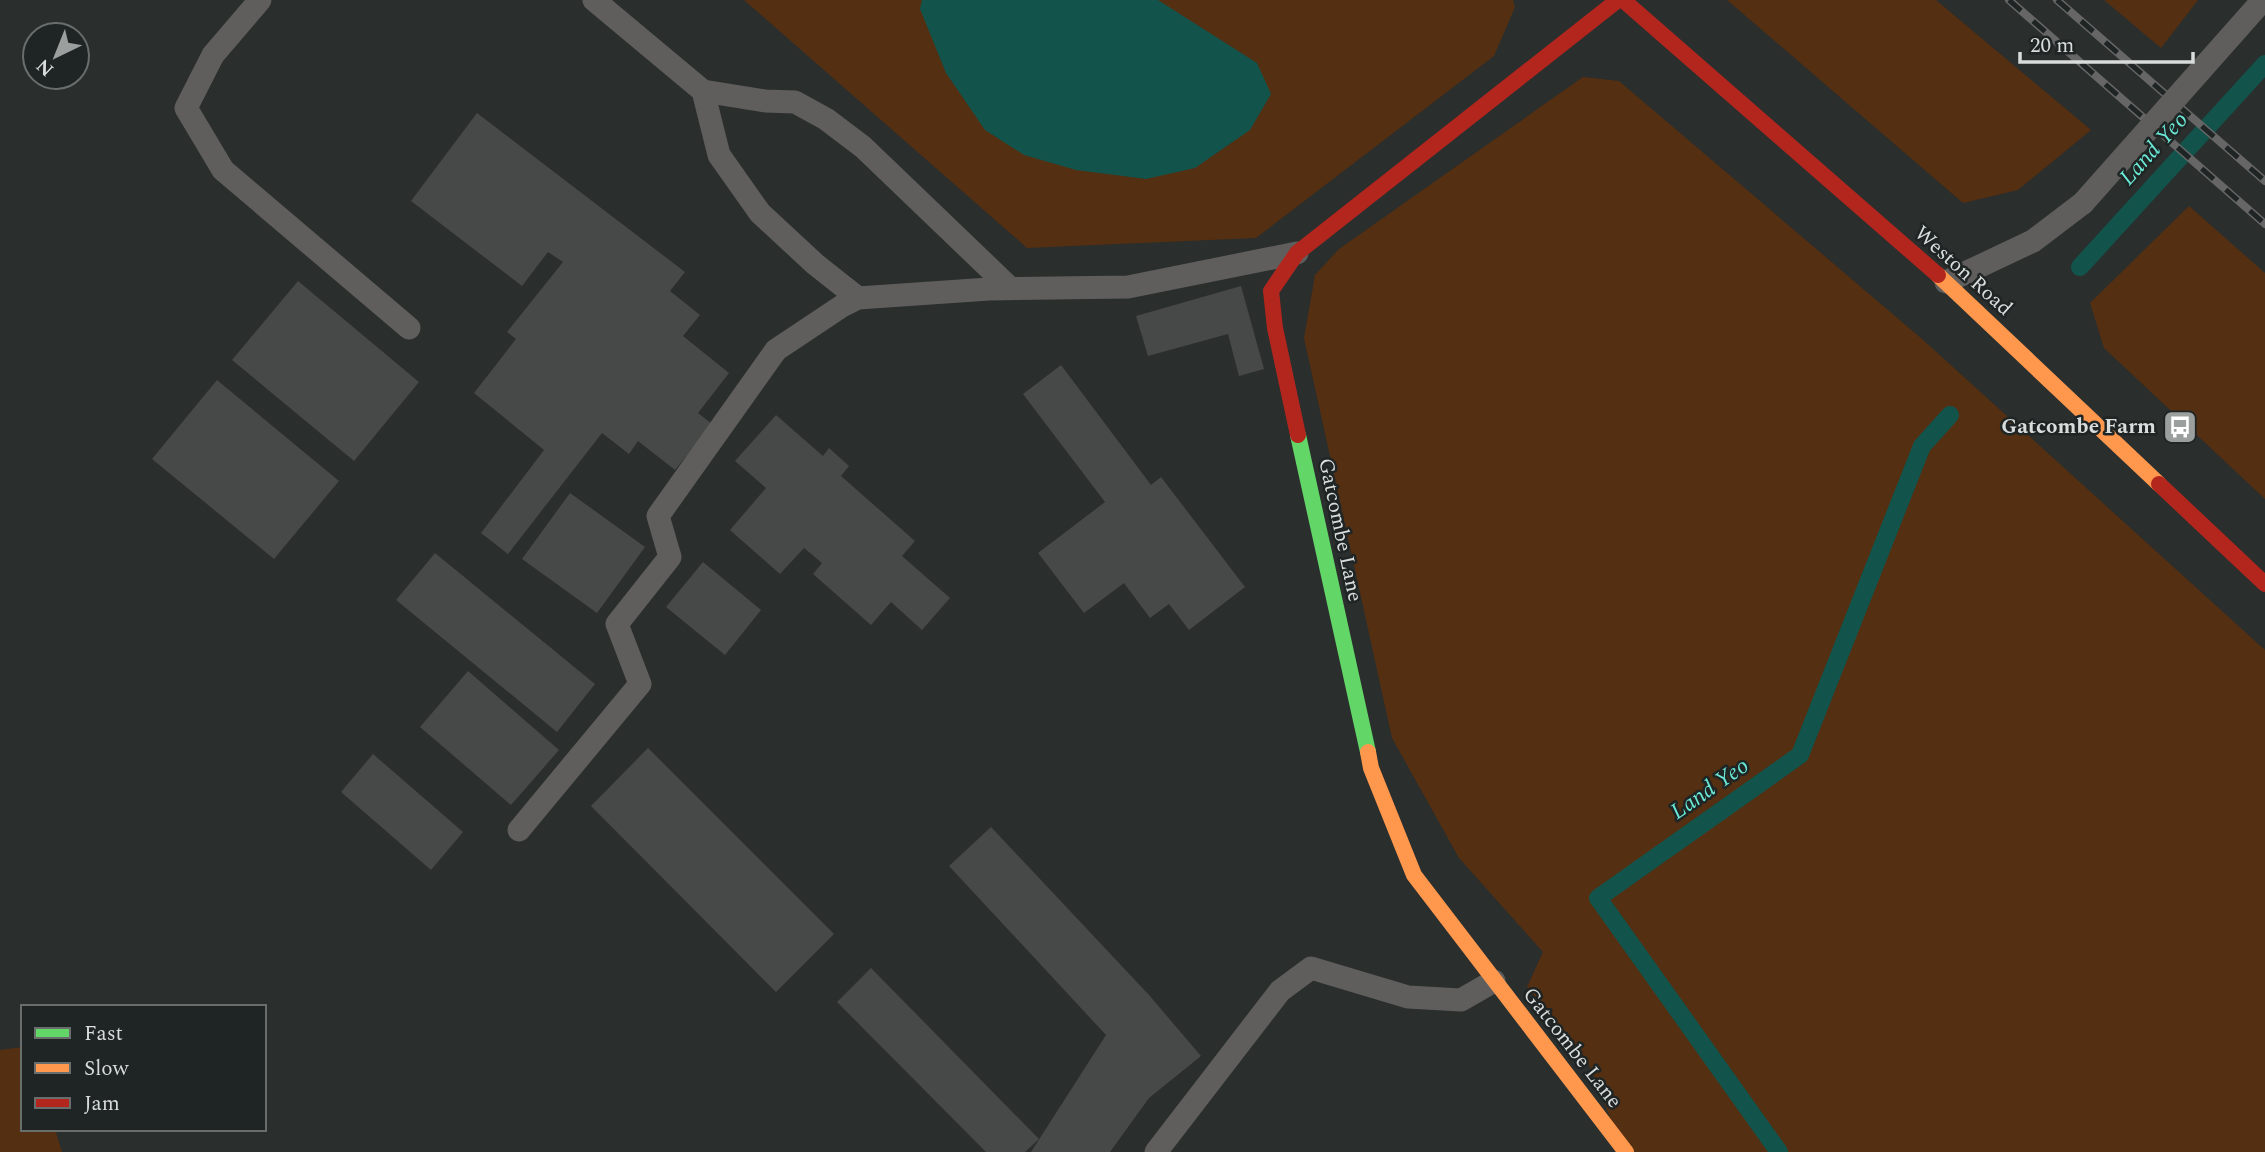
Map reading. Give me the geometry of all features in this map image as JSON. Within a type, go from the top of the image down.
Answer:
[{"type":"street","name":"Gatcombe Lane","points":[[1620,0],[1297,253],[1271,291],[1275,328],[1371,768],[1414,875],[1626,1152]]},
{"type":"street","name":"Weston Road","points":[[1620,0],[1946,282],[2265,584]]},
{"type":"lane","points":[[260,0],[214,55],[186,108],[223,170],[409,328]]},
{"type":"lane","points":[[594,0],[704,91],[765,101],[795,102],[826,119],[863,147],[1010,288]]},
{"type":"lane","points":[[1946,282],[2033,241],[2083,203],[2263,0]]},
{"type":"lane","points":[[704,91],[719,155],[760,213],[815,264],[858,298]]},
{"type":"lane","points":[[519,830],[640,684],[617,624],[670,557],[658,516],[776,351],[858,298],[1010,288],[1128,287],[1297,253]]},
{"type":"lane","points":[[1156,1152],[1280,991],[1311,968],[1408,997],[1461,1000],[1494,981]]},
{"type":"shaded area","points":[[744,0],[1513,0],[1515,7],[1494,56],[1256,238],[1027,248]]},
{"type":"shaded area","points":[[922,0],[1158,0],[1257,63],[1271,94],[1250,130],[1195,168],[1146,179],[1076,170],[1024,155],[985,130],[946,73],[920,9]]},
{"type":"shaded area","points":[[1727,0],[1936,0],[2091,130],[2018,190],[1963,203]]},
{"type":"shaded area","points":[[2104,0],[2198,0],[2161,48]]},
{"type":"shaded area","points":[[1583,77],[1619,81],[1922,339],[2265,650],[2265,1152],[1624,1152],[1587,1060],[1527,987],[1543,952],[1459,858],[1392,738],[1304,338],[1315,275],[1339,249]]},
{"type":"shaded area","points":[[2189,206],[2265,273],[2265,499],[2104,348],[2090,303]]},
{"type":"shaded area","points":[[21,1047],[21,1131],[56,1131],[62,1152],[0,1152],[0,1050]]},
{"type":"building","points":[[477,113],[685,272],[670,291],[700,315],[683,336],[729,373],[698,413],[712,424],[675,470],[638,441],[629,454],[602,433],[508,554],[481,533],[544,450],[474,393],[516,339],[507,332],[563,262],[548,252],[522,286],[411,201]]},
{"type":"building","points":[[298,281],[419,382],[354,461],[232,360]]},
{"type":"building","points":[[1241,286],[1264,369],[1239,376],[1228,334],[1148,356],[1136,316]]},
{"type":"building","points":[[1061,365],[1151,485],[1161,477],[1245,587],[1189,630],[1169,604],[1150,618],[1124,583],[1084,613],[1038,553],[1105,502],[1023,394]]},
{"type":"building","points":[[217,380],[339,481],[274,559],[152,459]]},
{"type":"building","points":[[776,415],[823,456],[829,448],[849,466],[841,476],[915,541],[902,556],[950,598],[922,630],[891,602],[871,625],[813,574],[822,563],[804,548],[780,574],[730,530],[766,488],[735,461]]},
{"type":"building","points":[[570,493],[645,547],[597,613],[522,559]]},
{"type":"building","points":[[435,553],[595,684],[557,732],[396,600]]},
{"type":"building","points":[[703,562],[761,610],[725,655],[666,607]]},
{"type":"building","points":[[468,671],[559,750],[511,805],[420,727]]},
{"type":"building","points":[[648,748],[834,934],[776,992],[591,806]]},
{"type":"building","points":[[373,754],[463,832],[431,870],[341,792]]},
{"type":"building","points":[[991,827],[1149,995],[1201,1056],[1149,1098],[1110,1152],[1031,1152],[1106,1035],[949,866]]},
{"type":"building","points":[[871,968],[1039,1139],[1025,1152],[986,1152],[837,1002]]},
{"type":"waterway","name":"Land Yeo","points":[[2080,267],[2265,64]]},
{"type":"waterway","name":"Land Yeo","points":[[1779,1152],[1598,898],[1800,755],[1922,446],[1950,415]]},
{"type":"railway","points":[[2009,0],[2265,224]]},
{"type":"railway","points":[[2057,0],[2265,181]]},
{"type":"traffic: fast","points":[[1298,435],[1368,752]]},
{"type":"traffic: slow","points":[[1938,275],[2159,484]]},
{"type":"traffic: slow","points":[[1368,752],[1371,768],[1414,875],[1626,1152]]},
{"type":"traffic: jam","points":[[1298,435],[1275,328],[1271,291],[1297,253],[1618,0]]},
{"type":"traffic: jam","points":[[1623,0],[1938,275]]},
{"type":"traffic: jam","points":[[2159,484],[2265,584]]},
{"type":"place","name":"Gatcombe Farm","points":[[2180,427]]}]
